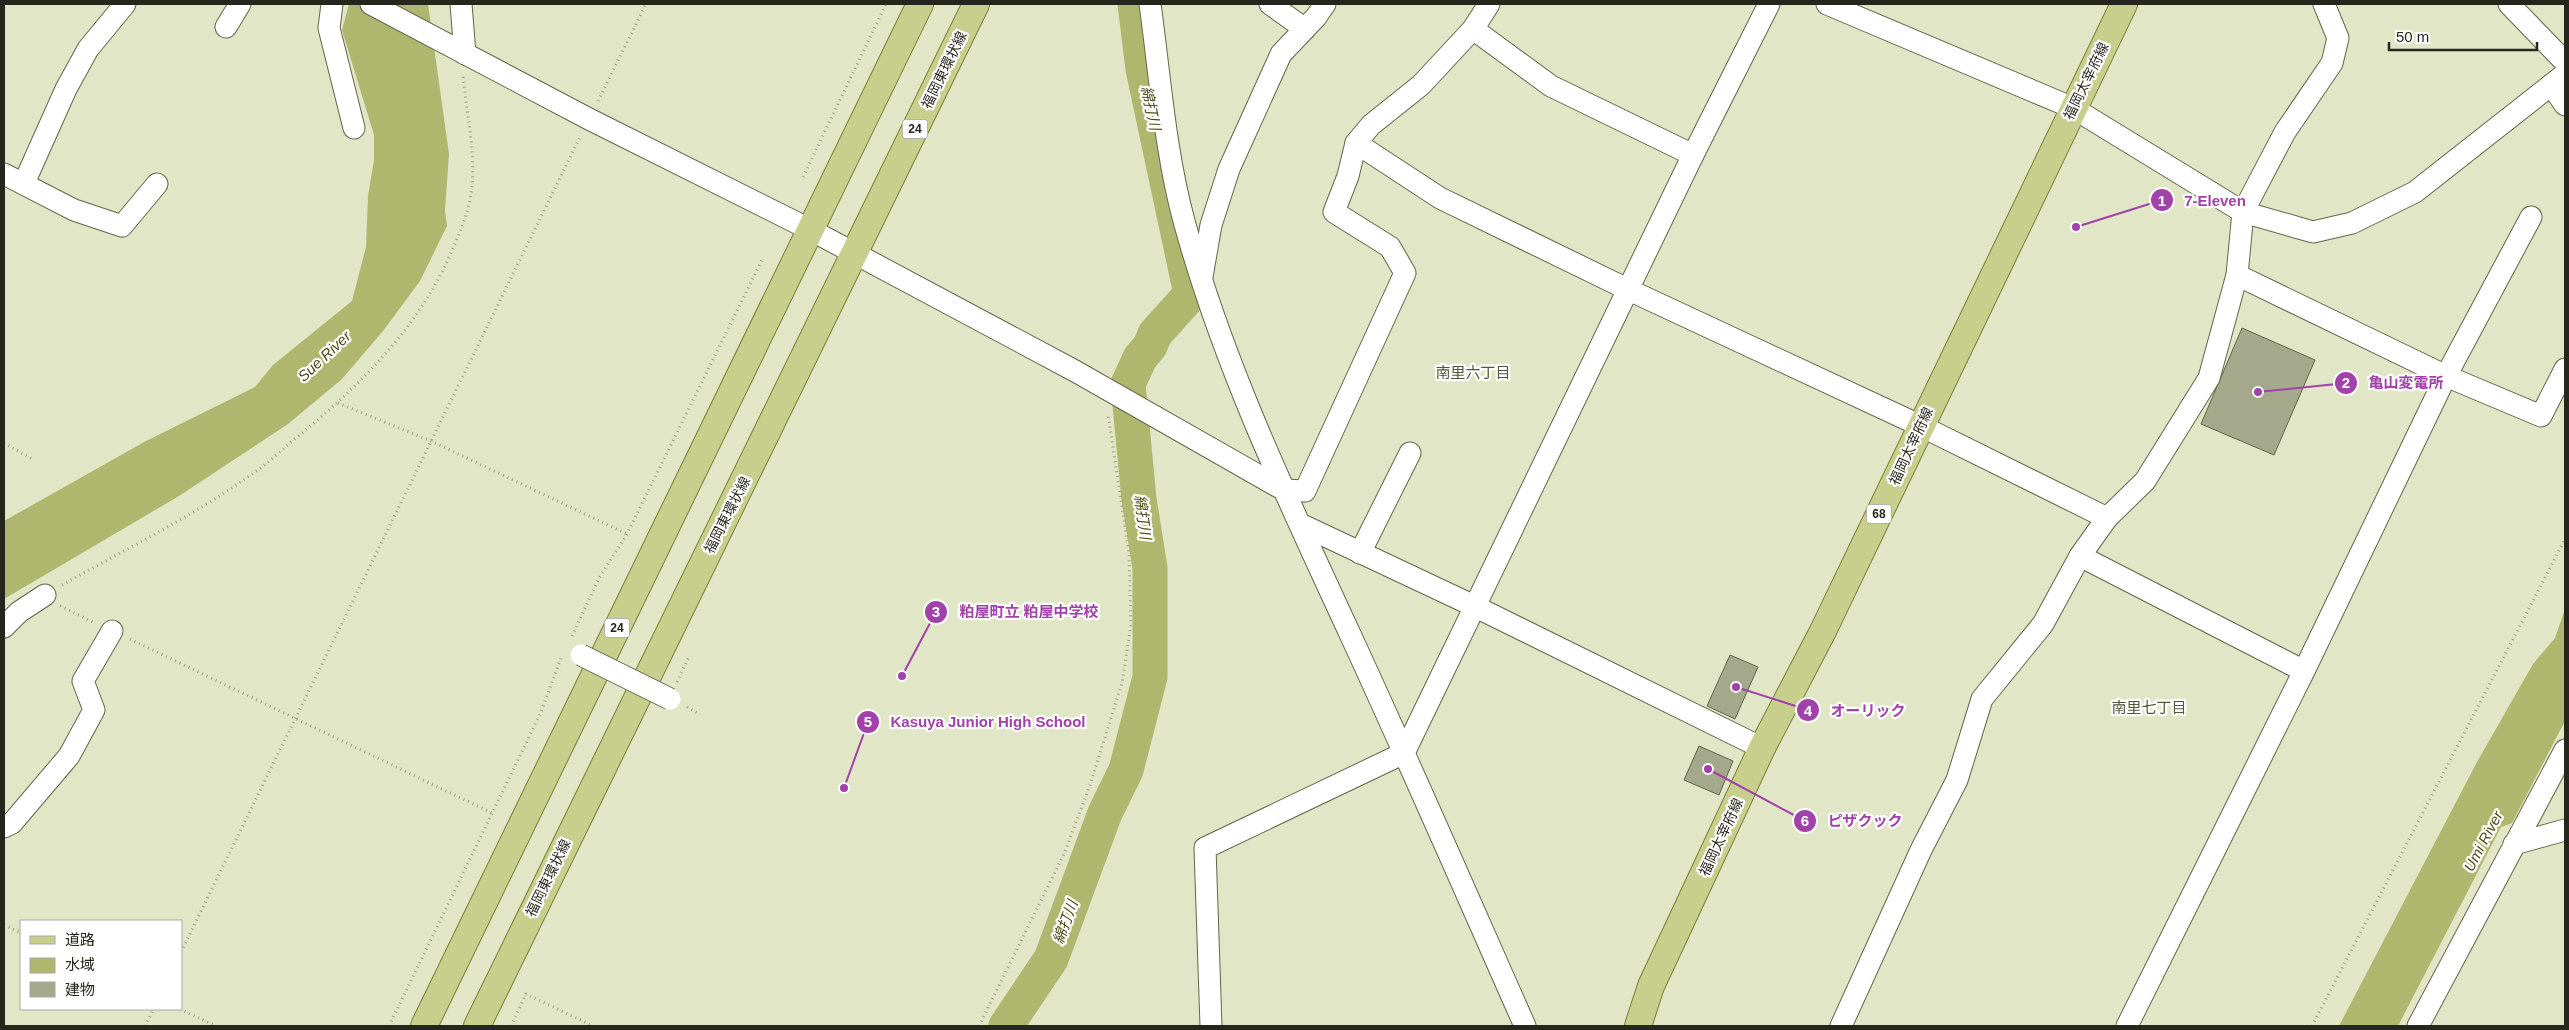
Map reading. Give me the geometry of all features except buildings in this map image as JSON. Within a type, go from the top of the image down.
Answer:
[{"type":"main road","name":"24","points":[[424,1026],[809,229],[920,4]]},
{"type":"main road","name":"福岡東環状線","points":[[477,1026],[976,4]]},
{"type":"main road","name":"福岡太宰府線","points":[[1638,1026],[1652,986],[1762,748],[1823,631],[2124,4]]},
{"type":"street","points":[[24,182],[66,89],[88,49],[125,4]]},
{"type":"street","points":[[226,27],[240,4]]},
{"type":"street","points":[[332,4],[329,28],[354,128]]},
{"type":"street","points":[[371,4],[589,119],[809,229],[1115,394],[1284,490],[1305,491],[1404,273],[1390,247],[1334,212],[1348,176],[1356,143],[1371,124],[1421,85],[1473,29],[1489,4]]},
{"type":"street","points":[[461,4],[461,52]]},
{"type":"street","points":[[1150,4],[1169,144],[1184,218],[1202,280],[1284,490],[1404,753],[1525,1026]]},
{"type":"street","points":[[1270,4],[1305,29]]},
{"type":"street","points":[[1202,280],[1211,225],[1229,169],[1281,54],[1305,29],[1324,4]]},
{"type":"street","points":[[1211,1026],[1205,848],[1404,753],[1693,155],[1769,4]]},
{"type":"street","points":[[1827,4],[2073,108],[2243,212],[2313,232],[2352,223],[2415,192],[2558,80],[2565,105]]},
{"type":"street","points":[[1841,1026],[1930,832],[1958,780],[1982,699],[2043,624],[2080,556],[2107,518],[2146,481],[2208,378],[2237,276],[2243,212],[2285,132],[2332,63],[2338,38],[2324,4]]},
{"type":"street","points":[[2509,4],[2565,62]]},
{"type":"street","points":[[1473,29],[1551,86],[1693,155]]},
{"type":"street","points":[[1356,143],[1440,198],[1629,290],[1921,426],[2107,518]]},
{"type":"street","points":[[4,174],[24,182],[74,210],[104,222],[122,226],[157,184]]},
{"type":"street","points":[[2128,1026],[2304,671],[2446,376],[2531,217]]},
{"type":"street","points":[[2237,276],[2446,376],[2541,416],[2565,369]]},
{"type":"street","points":[[1360,552],[1410,454]]},
{"type":"street","points":[[1300,524],[1474,606],[1762,748]]},
{"type":"street","points":[[2080,556],[2304,671]]},
{"type":"street","points":[[4,627],[19,612],[45,595]]},
{"type":"street","points":[[4,827],[12,823],[69,756],[94,710],[83,680],[112,631]]},
{"type":"street","points":[[581,655],[670,699]]},
{"type":"street","points":[[2418,1026],[2565,750]]},
{"type":"street","points":[[2514,844],[2565,830]]},
{"type":"path","points":[[182,950],[646,4]]},
{"type":"path","points":[[803,177],[886,4]]},
{"type":"path","points":[[461,52],[465,107],[474,157],[471,196],[462,227],[447,264],[430,296],[387,353],[338,403],[258,470],[166,528],[45,595],[57,604],[112,631],[492,813]]},
{"type":"path","points":[[979,1026],[1064,854],[1090,785],[1122,683],[1131,626],[1129,553],[1107,406],[1115,394]]},
{"type":"path","points":[[338,403],[431,440],[627,534]]},
{"type":"path","points":[[4,443],[34,460]]},
{"type":"path","points":[[2312,1026],[2565,539]]},
{"type":"path","points":[[670,699],[688,658]]},
{"type":"path","points":[[4,925],[20,933]]},
{"type":"path","points":[[511,1026],[526,994],[593,1026]]},
{"type":"path","points":[[146,1026],[154,1010]]},
{"type":"path","points":[[182,1010],[216,1026]]},
{"type":"water","name":"Sue River","points":[[349,4],[428,4],[449,154],[445,210],[447,226],[420,281],[383,331],[342,379],[288,424],[179,496],[4,599],[4,521],[146,441],[255,387],[273,365],[352,301],[366,247],[368,196],[374,160],[374,135],[342,30]]},
{"type":"water","name":"Umi River","points":[[2565,609],[2565,721],[2512,823],[2501,827],[2398,1026],[2339,1026],[2477,762],[2533,664],[2555,638]]},
{"type":"waterway","name":"綿打川","points":[[1006,1026],[1051,959],[1105,813],[1126,770],[1150,677],[1150,568],[1139,499],[1128,384],[1140,358],[1150,346],[1155,334],[1191,294],[1143,69],[1135,4]]},
{"type":"place","name":"7-Eleven","points":[[2076,227]]},
{"type":"place","name":"亀山変電所","points":[[2258,392]]},
{"type":"place","name":"粕屋町立 粕屋中学校","points":[[902,676]]},
{"type":"place","name":"オーリック","points":[[1736,687]]},
{"type":"place","name":"ピザクック","points":[[1708,769]]},
{"type":"place","name":"Kasuya Junior High School","points":[[844,788]]},
{"type":"district","name":"南里六丁目","points":[[1473,372]]},
{"type":"district","name":"南里七丁目","points":[[2149,707]]}]
